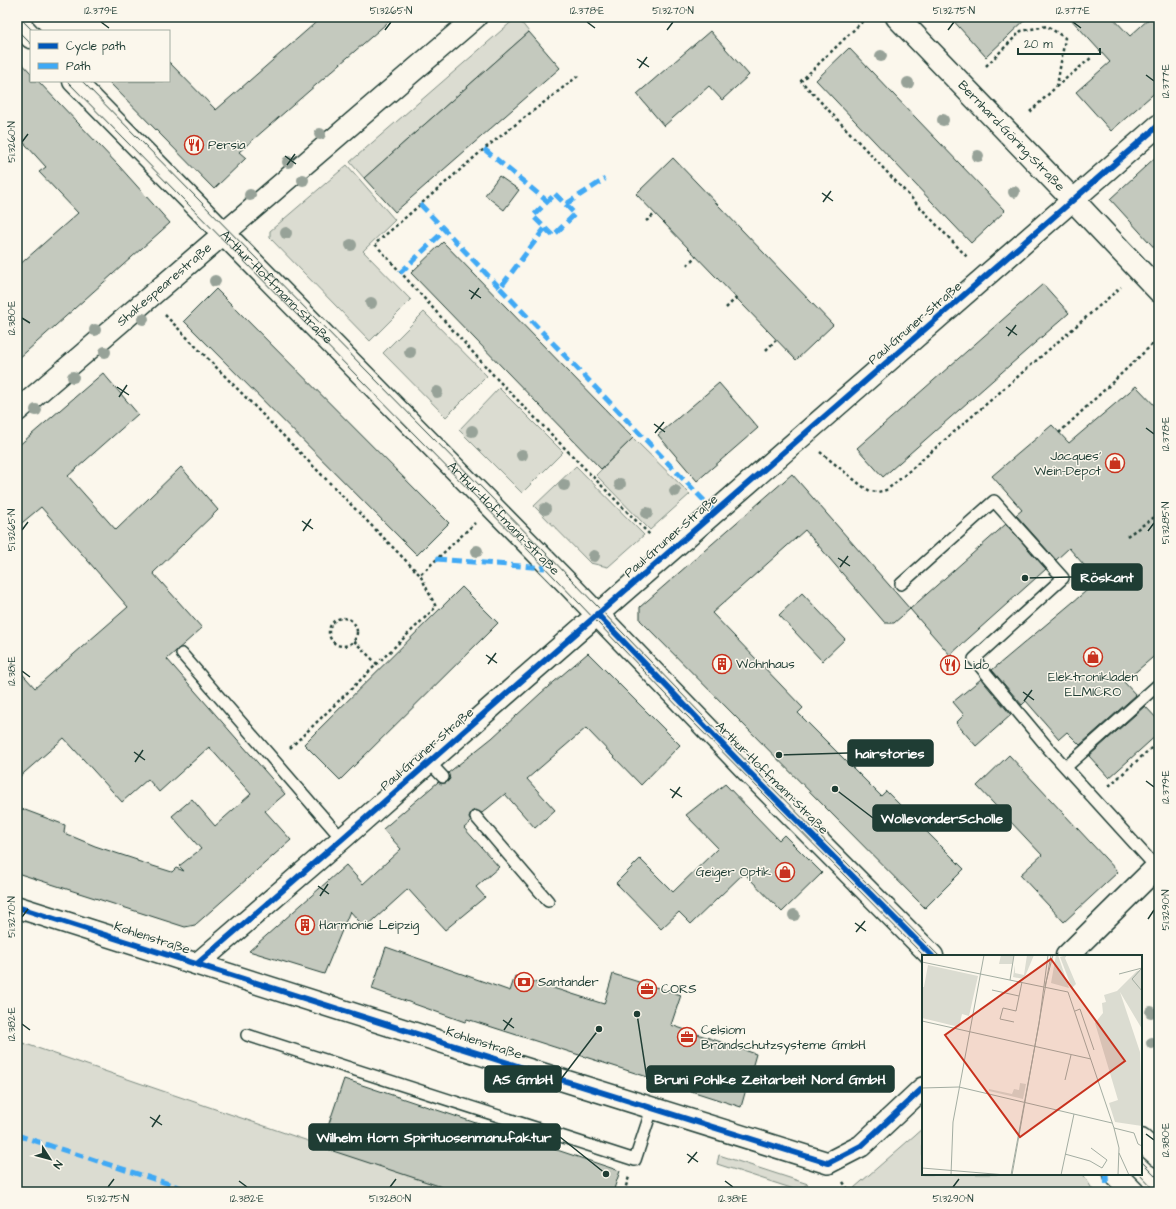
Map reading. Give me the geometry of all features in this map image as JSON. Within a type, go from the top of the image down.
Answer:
[{"type":"street","name":"Shakespearestraße","points":[[17,411],[476,17]]},
{"type":"street","name":"Bernhard-Göring-Straße","points":[[897,17],[1159,291]]},
{"type":"street","points":[[17,22],[30,35]]},
{"type":"street","name":"Arthur-Hoffmann-Straße","points":[[75,82],[492,506],[748,771],[931,955]]},
{"type":"street","name":"Paul-Gruner-Straße","points":[[197,964],[1159,125]]},
{"type":"street","points":[[1069,955],[1158,866]]},
{"type":"street","name":"Kohlenstraße","points":[[17,907],[652,1109],[828,1162],[861,1146],[922,1089]]},
{"type":"street","points":[[1142,1141],[1159,1156]]},
{"type":"street","points":[[1116,1175],[1133,1192]]},
{"type":"lane","points":[[901,584],[994,501],[1063,578],[974,659],[1066,767],[1158,866]]},
{"type":"lane","points":[[182,654],[342,839]]},
{"type":"lane","points":[[1066,767],[1159,684]]},
{"type":"lane","points":[[429,762],[443,778]]},
{"type":"lane","points":[[476,817],[548,901]]},
{"type":"lane","points":[[247,1035],[634,1160],[652,1109]]},
{"type":"path","points":[[867,17],[801,81],[985,276]]},
{"type":"path","points":[[986,66],[1021,30],[1047,26],[1065,38],[1057,86]]},
{"type":"path","points":[[1030,112],[1057,86],[1091,58]]},
{"type":"path","points":[[578,76],[484,149],[375,244],[497,379],[667,553]]},
{"type":"path","points":[[646,221],[655,214]]},
{"type":"path","points":[[687,265],[696,256]]},
{"type":"path","points":[[802,437],[862,486],[870,491],[878,492],[886,490],[1140,271]]},
{"type":"path","points":[[726,308],[736,298]]},
{"type":"path","points":[[149,299],[420,575],[436,607],[291,747]]},
{"type":"path","points":[[1059,433],[1159,338]]},
{"type":"path","points":[[766,350],[776,340]]},
{"type":"path","points":[[420,575],[492,506]]},
{"type":"path","points":[[1127,536],[1159,514]]},
{"type":"path","points":[[341,618],[346,618],[354,623],[357,632],[354,641],[342,646],[334,642],[329,635],[332,622],[341,618]]},
{"type":"path","points":[[354,641],[377,664]]},
{"type":"path","points":[[1113,782],[1159,741]]},
{"type":"shaded area","points":[[517,17],[529,32],[364,178],[350,162]]},
{"type":"shaded area","points":[[347,165],[395,220],[363,251],[411,300],[370,341],[270,238],[270,231]]},
{"type":"shaded area","points":[[424,312],[487,376],[446,417],[383,353]]},
{"type":"shaded area","points":[[499,388],[563,452],[522,493],[459,430]]},
{"type":"shaded area","points":[[633,438],[690,494],[650,530],[596,475]]},
{"type":"shaded area","points":[[576,466],[644,535],[608,567],[590,563],[534,506]]},
{"type":"shaded area","points":[[17,1041],[448,1189],[449,1192],[17,1192]]},
{"type":"shaded area","points":[[922,1129],[922,1175],[1084,1175],[1094,1192],[865,1192],[854,1188]]},
{"type":"shaded area","points":[[719,1155],[808,1184],[797,1190],[717,1164]]},
{"type":"building","points":[[322,17],[394,17],[239,152],[246,158],[214,189],[109,82],[170,82],[170,63],[216,110]]},
{"type":"building","points":[[950,17],[1028,17],[986,57]]},
{"type":"building","points":[[1069,17],[1112,17],[1130,36],[1151,17],[1159,17],[1159,89],[1111,131],[1076,92],[1110,62]]},
{"type":"building","points":[[710,31],[749,75],[722,100],[709,86],[664,126],[637,94]]},
{"type":"building","points":[[529,32],[560,68],[395,212],[364,178]]},
{"type":"building","points":[[849,48],[1005,211],[971,243],[816,80]]},
{"type":"building","points":[[17,58],[30,72],[30,82],[39,82],[119,166],[170,223],[17,360],[17,267],[78,213],[39,172],[46,167],[17,135]]},
{"type":"building","points":[[1159,154],[1159,253],[1110,199]]},
{"type":"building","points":[[673,158],[833,325],[796,360],[636,194]]},
{"type":"building","points":[[499,176],[519,190],[504,210],[485,195]]},
{"type":"building","points":[[443,242],[633,438],[601,469],[411,273]]},
{"type":"building","points":[[1043,284],[1069,313],[883,477],[857,448]]},
{"type":"building","points":[[216,289],[449,523],[417,555],[184,321]]},
{"type":"building","points":[[103,373],[138,414],[68,476],[116,530],[181,467],[218,510],[153,573],[202,628],[167,659],[285,794],[265,811],[291,840],[195,925],[185,927],[17,873],[17,807],[65,825],[64,833],[95,846],[172,872],[176,868],[184,871],[179,866],[201,849],[172,816],[192,799],[215,826],[251,794],[209,747],[159,792],[148,779],[122,802],[64,738],[17,779],[17,668],[35,688],[128,607],[41,507],[17,527],[17,447]]},
{"type":"building","points":[[719,383],[758,428],[697,481],[658,435]]},
{"type":"building","points":[[1136,386],[1159,410],[1159,652],[1124,682],[1136,695],[1080,745],[1067,732],[1059,739],[1026,701],[1022,705],[992,670],[1098,581],[1069,548],[1056,560],[1016,515],[1022,510],[992,476],[1052,425],[1069,443]]},
{"type":"building","points":[[792,474],[910,609],[894,623],[885,623],[805,530],[712,613],[803,708],[798,713],[881,796],[886,791],[964,869],[925,908],[640,620],[640,607]]},
{"type":"building","points":[[1006,524],[1046,569],[950,655],[910,609]]},
{"type":"building","points":[[462,587],[498,623],[340,780],[304,744]]},
{"type":"building","points":[[802,593],[845,639],[822,661],[779,615]]},
{"type":"building","points":[[588,653],[680,745],[641,785],[586,728],[527,779],[555,810],[535,828],[505,794],[482,813],[475,810],[471,812],[469,818],[471,822],[464,828],[499,867],[476,887],[485,897],[445,930],[408,889],[365,928],[350,911],[324,974],[249,951],[346,865],[363,884],[401,849],[383,829],[438,782],[441,784],[447,782],[450,779],[448,773],[492,738],[541,693]]},
{"type":"building","points":[[981,679],[1011,715],[976,746],[956,723],[964,715],[953,702]]},
{"type":"building","points":[[1145,706],[1159,721],[1159,733],[1109,778],[1089,756]]},
{"type":"building","points":[[1009,755],[1118,872],[1064,922],[1020,875],[1042,855],[977,786]]},
{"type":"building","points":[[725,784],[779,840],[784,835],[822,873],[782,912],[744,873],[691,924],[679,912],[661,929],[616,883],[640,859],[673,892],[718,848],[686,815]]},
{"type":"building","points":[[386,947],[510,991],[515,976],[604,1004],[613,974],[681,995],[671,1025],[756,1054],[741,1107],[467,1019],[465,1022],[372,989]]},
{"type":"building","points":[[344,1079],[620,1171],[613,1192],[457,1192],[321,1147]]},
{"type":"tram line","points":[[19,17],[32,30]]},
{"type":"tram line","points":[[17,30],[30,43]]},
{"type":"tram line","points":[[68,82],[533,555],[687,716],[923,955]]},
{"type":"tram line","points":[[83,82],[544,551],[758,773],[938,955]]},
{"type":"tram line","points":[[1142,1162],[1159,1179]]},
{"type":"tram line","points":[[1140,1175],[1156,1192]]},
{"type":"marked path","points":[[484,149],[547,201]]},
{"type":"marked path","points":[[566,204],[605,179]]},
{"type":"marked path","points":[[555,194],[575,214],[553,236],[533,216],[555,194]]},
{"type":"marked path","points":[[420,204],[500,288],[545,228]]},
{"type":"marked path","points":[[400,273],[445,230]]},
{"type":"marked path","points":[[500,288],[715,512]]},
{"type":"marked path","points":[[436,559],[545,568]]},
{"type":"marked path","points":[[17,1135],[194,1192]]},
{"type":"marked path","points":[[1106,1175],[1107,1192]]},
{"type":"cycle path","points":[[197,964],[1159,125]]},
{"type":"cycle path","points":[[597,614],[748,771],[931,955]]},
{"type":"cycle path","points":[[17,907],[523,1068],[828,1163],[861,1146],[922,1089]]},
{"type":"place","name":"Persia","points":[[194,145]]},
{"type":"place","name":"Jacques' Wein-Depot","points":[[1115,463]]},
{"type":"place","name":"Röskant","points":[[1025,578]]},
{"type":"place","name":"Elektronikladen ELMICRO","points":[[1093,657]]},
{"type":"place","name":"Wohnhaus","points":[[722,664]]},
{"type":"place","name":"Lido","points":[[950,665]]},
{"type":"place","name":"hairstories","points":[[779,755]]},
{"type":"place","name":"WollevonderScholle","points":[[835,789]]},
{"type":"place","name":"Geiger Optik","points":[[785,872]]},
{"type":"place","name":"Harmonie Leipzig","points":[[305,925]]},
{"type":"place","name":"Santander","points":[[524,982]]},
{"type":"place","name":"CORS","points":[[647,989]]},
{"type":"place","name":"Bruni Pohlke Zeitarbeit Nord GmbH","points":[[637,1014]]},
{"type":"place","name":"AS GmbH","points":[[599,1029]]},
{"type":"place","name":"Celsiom Brandschutzsysteme GmbH","points":[[687,1037]]},
{"type":"place","name":"Wilhelm Horn Spirituosenmanufaktur","points":[[606,1174]]}]
